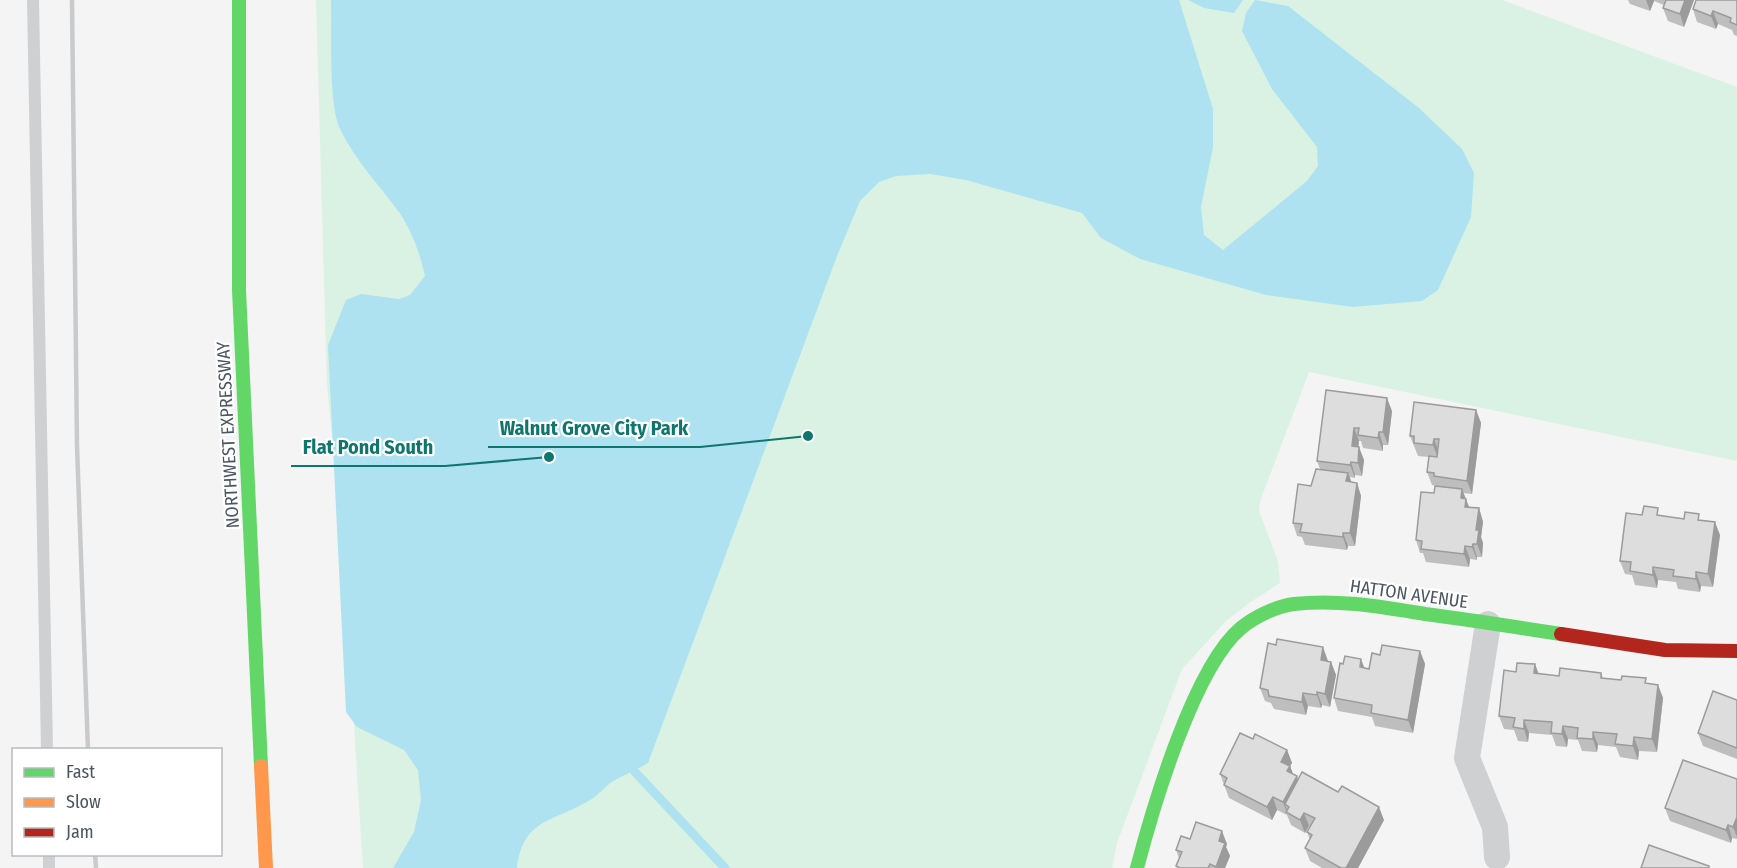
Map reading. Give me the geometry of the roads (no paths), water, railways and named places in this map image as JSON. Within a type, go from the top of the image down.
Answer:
[{"type":"main road","name":"NORTHWEST EXPRESSWAY","points":[[239,0],[239,290],[266,868]]},
{"type":"main road","name":"HATTON AVENUE","points":[[1137,868],[1168,771],[1197,693],[1223,646],[1242,627],[1267,613],[1292,604],[1349,602],[1665,650],[1737,651]]},
{"type":"street","points":[[1488,624],[1467,758],[1496,826],[1497,857]]},
{"type":"lane","points":[[33,0],[47,748]]},
{"type":"water","points":[[331,0],[1179,0],[1213,109],[1213,147],[1201,207],[1204,235],[1223,250],[1307,181],[1318,166],[1317,147],[1272,89],[1242,31],[1246,13],[1255,0],[1288,6],[1419,108],[1462,149],[1474,173],[1471,217],[1438,290],[1422,301],[1353,307],[1266,295],[1140,259],[1101,238],[1082,213],[966,180],[930,174],[896,176],[879,182],[860,201],[837,256],[648,763],[612,782],[590,800],[533,830],[520,852],[517,868],[393,868],[414,832],[421,800],[418,770],[404,750],[357,727],[346,712],[328,345],[346,300],[361,294],[399,299],[410,295],[425,276],[421,259],[404,219],[360,161],[340,129],[332,85]]},
{"type":"water","points":[[1188,0],[1243,0],[1234,13],[1204,8]]},
{"type":"waterway","points":[[635,772],[725,868]]},
{"type":"railway","points":[[72,0],[77,446],[88,748]]},
{"type":"railway","points":[[95,856],[96,868]]},
{"type":"place","name":"Walnut Grove City Park","points":[[808,436]]},
{"type":"place","name":"Flat Pond South","points":[[549,457]]}]
